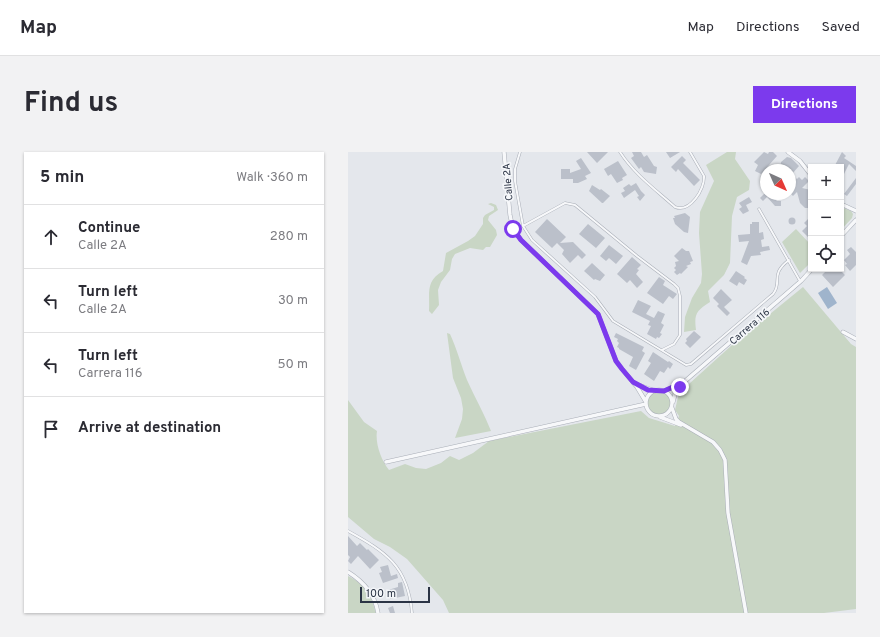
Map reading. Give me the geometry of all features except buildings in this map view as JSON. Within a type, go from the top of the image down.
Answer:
[{"type":"street","name":"Calle 2A","points":[[504,152],[510,216],[517,235],[598,314],[616,361],[633,382],[646,403]]},
{"type":"street","points":[[788,152],[800,161],[808,170]]},
{"type":"street","points":[[844,205],[856,211]]},
{"type":"street","points":[[844,233],[856,220]]},
{"type":"street","name":"Carrera 116","points":[[673,402],[675,394],[684,382],[809,272]]},
{"type":"street","points":[[843,332],[856,340]]},
{"type":"street","name":"Calle 2A","points":[[633,382],[639,386],[656,391]]},
{"type":"street","name":"Carrera 116","points":[[664,391],[684,382]]},
{"type":"street","points":[[659,417],[668,413],[672,408],[673,402],[670,395],[664,391],[656,391],[649,395],[646,403],[647,409],[652,415],[684,426],[713,442],[720,450],[725,460],[728,513],[746,613]]},
{"type":"street","points":[[386,462],[636,407],[646,403]]},
{"type":"street","points":[[636,407],[647,409]]},
{"type":"street","points":[[672,408],[676,419],[684,426]]},
{"type":"street","points":[[348,572],[365,585],[371,593],[378,613]]},
{"type":"lane","points":[[520,152],[515,181],[523,226],[532,240],[595,296],[613,321],[686,365],[691,364],[773,294],[776,289],[778,270],[789,260]]},
{"type":"lane","points":[[620,152],[641,178],[675,207],[682,209],[690,204],[702,190],[704,181],[704,176],[690,152]]},
{"type":"lane","points":[[523,226],[565,203],[575,204],[637,256],[674,284],[678,288],[680,296],[680,335],[674,344],[662,350]]},
{"type":"lane","points":[[759,209],[800,281]]},
{"type":"lane","points":[[348,531],[370,543],[388,557],[399,569],[410,592],[412,613]]},
{"type":"green space","points":[[727,152],[736,152],[735,159],[750,181],[749,190],[737,197],[732,216],[730,263],[724,275],[708,291],[710,302],[697,313],[695,320],[696,330],[684,332],[685,317],[692,298],[701,283],[702,274],[699,233],[700,212],[714,181],[706,165]]},
{"type":"green space","points":[[491,203],[496,205],[498,210],[489,216],[488,220],[496,230],[497,235],[490,247],[486,247],[483,250],[470,248],[455,254],[452,259],[450,270],[441,282],[438,290],[439,305],[432,314],[429,311],[429,293],[431,283],[437,275],[443,271],[446,253],[475,236],[483,224],[483,218],[485,215],[494,210],[494,207],[488,204]]},
{"type":"green space","points":[[844,208],[851,211],[853,214],[852,218],[844,227]]},
{"type":"green space","points":[[796,229],[808,242],[808,265],[800,273],[782,242]]},
{"type":"green space","points":[[803,287],[851,344],[856,347],[856,609],[824,613],[449,613],[443,600],[407,559],[390,547],[374,539],[348,517],[348,400],[364,422],[377,431],[379,451],[389,470],[405,464],[416,468],[426,469],[441,463],[450,456],[459,460],[473,453],[489,441],[641,411],[649,418],[675,426],[679,416],[675,410],[679,393],[732,345]]},
{"type":"green space","points":[[447,333],[450,334],[455,345],[467,380],[491,431],[455,438],[462,419],[463,409],[461,398],[453,378]]},
{"type":"green space","points":[[659,390],[668,394],[672,403],[668,412],[659,416],[650,412],[646,403],[650,394]]},
{"type":"green space","points":[[348,576],[363,586],[372,601],[376,613],[348,613]]},
{"type":"water","points":[[827,287],[837,303],[828,309],[818,293]]},
{"type":"route","points":[[513,229],[521,240],[598,314],[616,361],[633,382],[653,391],[664,391],[684,382],[680,387]]}]
